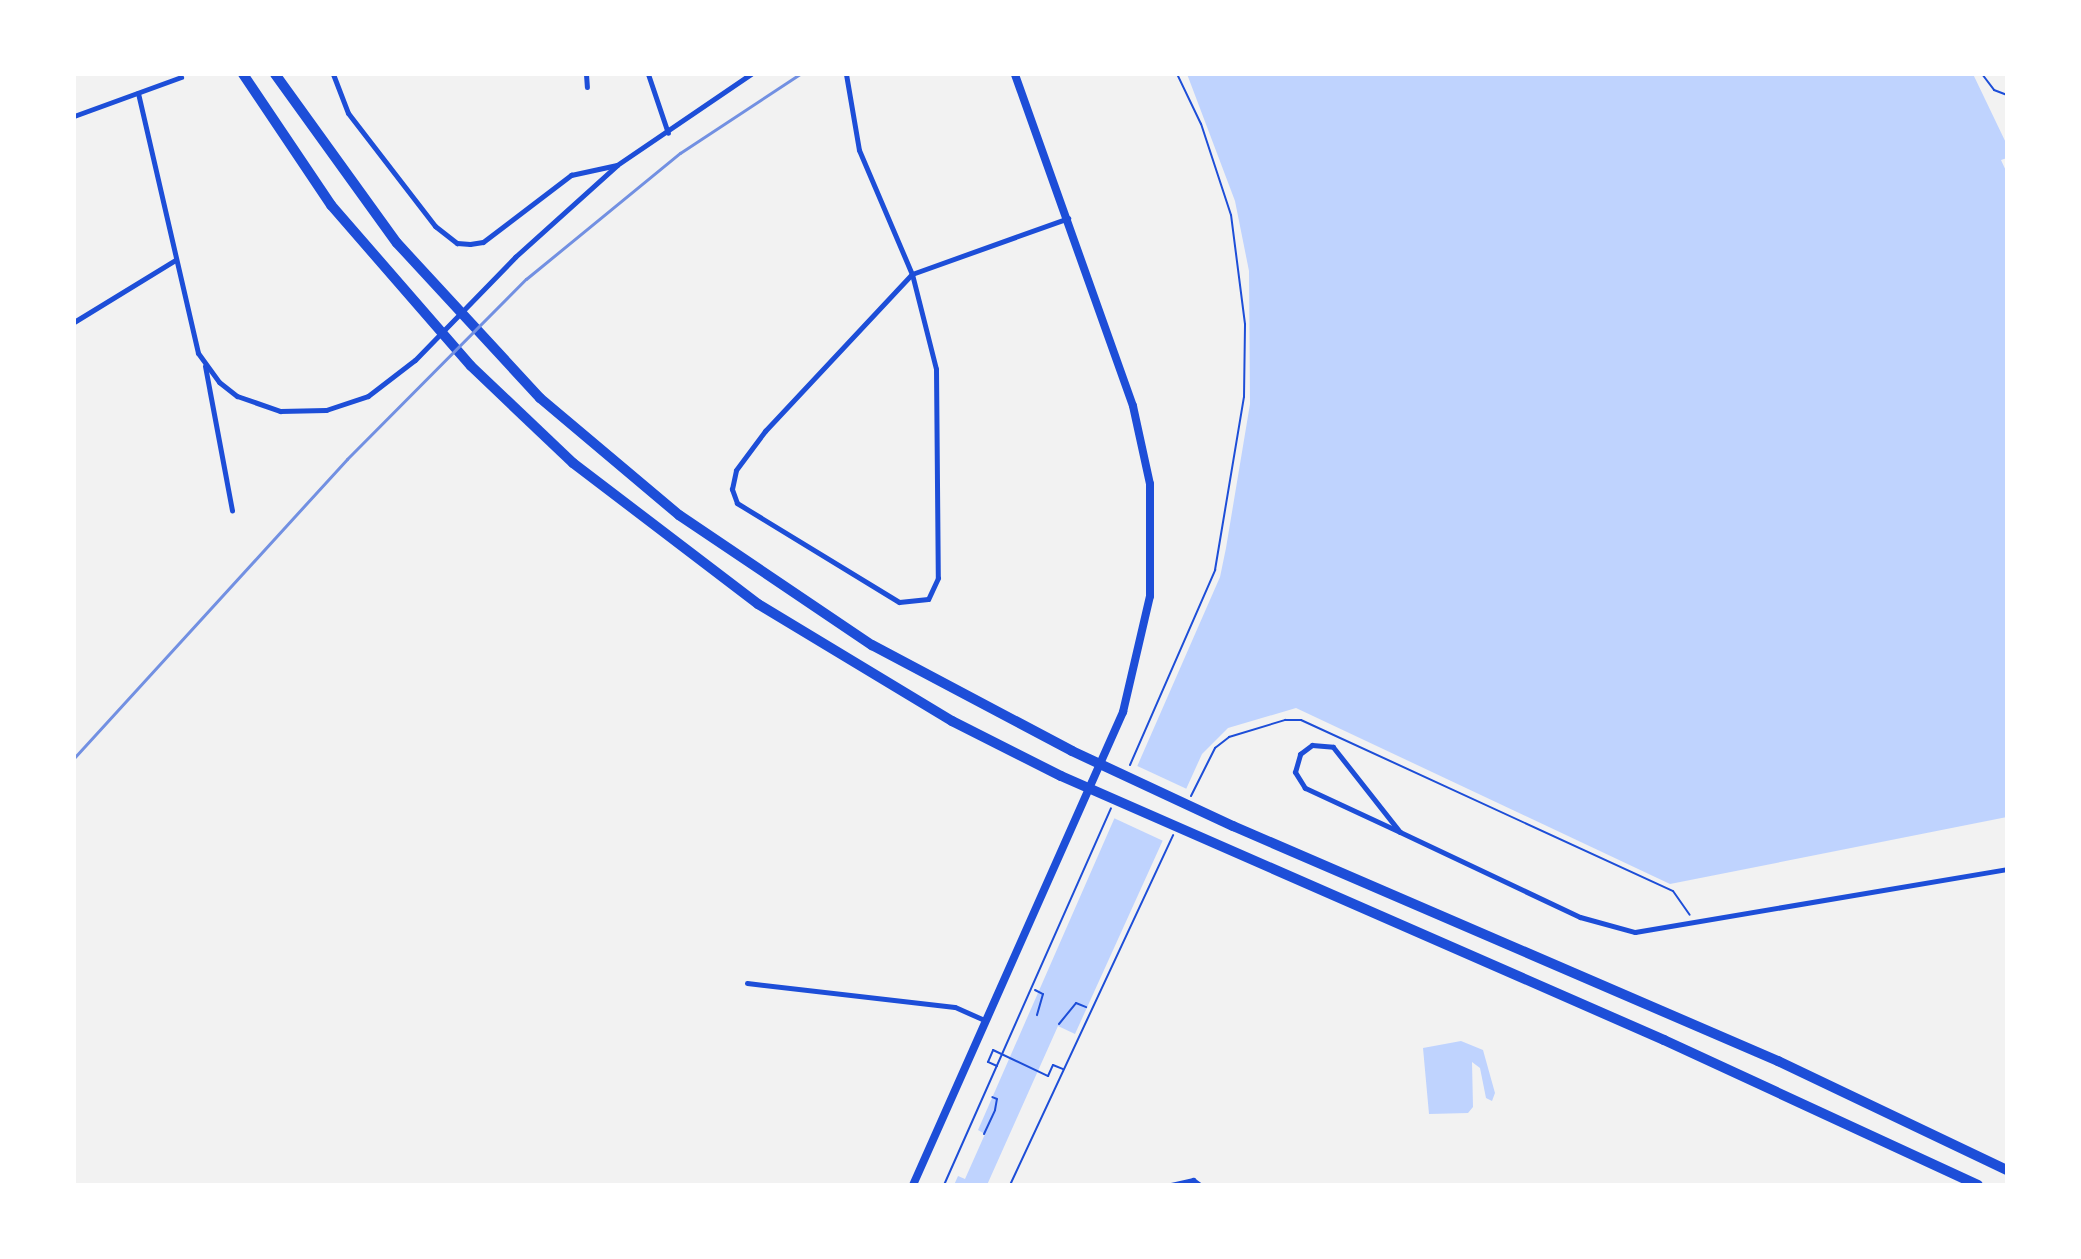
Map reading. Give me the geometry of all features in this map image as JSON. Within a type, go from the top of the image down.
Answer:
[{"type":"highway","points":[[243,74],[331,205],[419,310],[471,366],[573,463],[758,604],[938,713],[1061,776],[1222,850],[1690,1051],[1978,1185]]},
{"type":"highway","points":[[275,74],[353,187],[439,292],[489,347],[589,443],[774,583],[885,653],[1072,751],[1233,826],[1739,1044],[2007,1170]]},
{"type":"main road","points":[[913,1185],[1123,712],[1150,596],[1152,524],[1143,446],[1069,217],[1015,74]]},
{"type":"street","points":[[333,74],[348,113],[435,226],[457,243],[483,242],[571,175],[617,165]]},
{"type":"street","points":[[586,74],[587,87]]},
{"type":"street","points":[[648,74],[668,133]]},
{"type":"street","points":[[205,365],[237,396],[280,411],[326,410],[368,396],[415,360],[515,257],[617,165],[751,74]]},
{"type":"street","points":[[846,74],[870,181],[912,274],[936,369],[939,568],[928,599],[910,605],[737,503],[732,489],[736,470],[765,431],[912,274],[1069,217]]},
{"type":"street","points":[[74,116],[181,77]]},
{"type":"street","points":[[138,93],[189,326],[205,365],[232,510]]},
{"type":"street","points":[[74,322],[175,260]]},
{"type":"street","points":[[1400,832],[1333,747],[1312,745],[1300,754],[1295,772],[1305,788],[1400,832],[1610,928],[1635,932],[1693,925],[2007,869]]},
{"type":"street","points":[[747,983],[955,1007],[986,1021]]},
{"type":"street","points":[[1171,1185],[1193,1180],[1200,1185]]},
{"type":"path","points":[[1129,767],[1215,570],[1244,397],[1245,324],[1231,215],[1201,124],[1177,74]]},
{"type":"path","points":[[1982,74],[1994,90],[2007,95]]},
{"type":"path","points":[[1186,806],[1215,748],[1229,737],[1285,720],[1301,720],[1673,891],[1693,925]]},
{"type":"path","points":[[944,1185],[1116,796]]},
{"type":"path","points":[[1010,1185],[1173,835]]},
{"type":"path","points":[[1035,990],[1043,994],[1037,1015]]},
{"type":"path","points":[[1059,1024],[1076,1003],[1086,1007]]},
{"type":"path","points":[[998,1067],[988,1062],[993,1050],[1048,1076],[1053,1065],[1064,1070]]},
{"type":"path","points":[[984,1134],[995,1110],[997,1099],[992,1097]]},
{"type":"water","points":[[1187,74],[1973,74],[2007,145],[2007,158],[2001,160],[2007,173],[2007,817],[1670,884],[1296,708],[1228,728],[1202,754],[1075,1034],[1058,1026],[987,1185],[954,1185],[958,1176],[965,1179],[985,1134],[978,1130],[1220,577],[1250,404],[1249,271],[1235,201]]},
{"type":"water","points":[[1461,1041],[1483,1050],[1495,1093],[1492,1101],[1486,1098],[1480,1068],[1472,1062],[1473,1107],[1468,1113],[1429,1114],[1423,1048]]},
{"type":"pier","points":[[1133,764],[1190,791],[1166,842],[1109,816]]},
{"type":"railway","points":[[74,758],[347,459],[526,279],[680,153],[800,74]]}]
